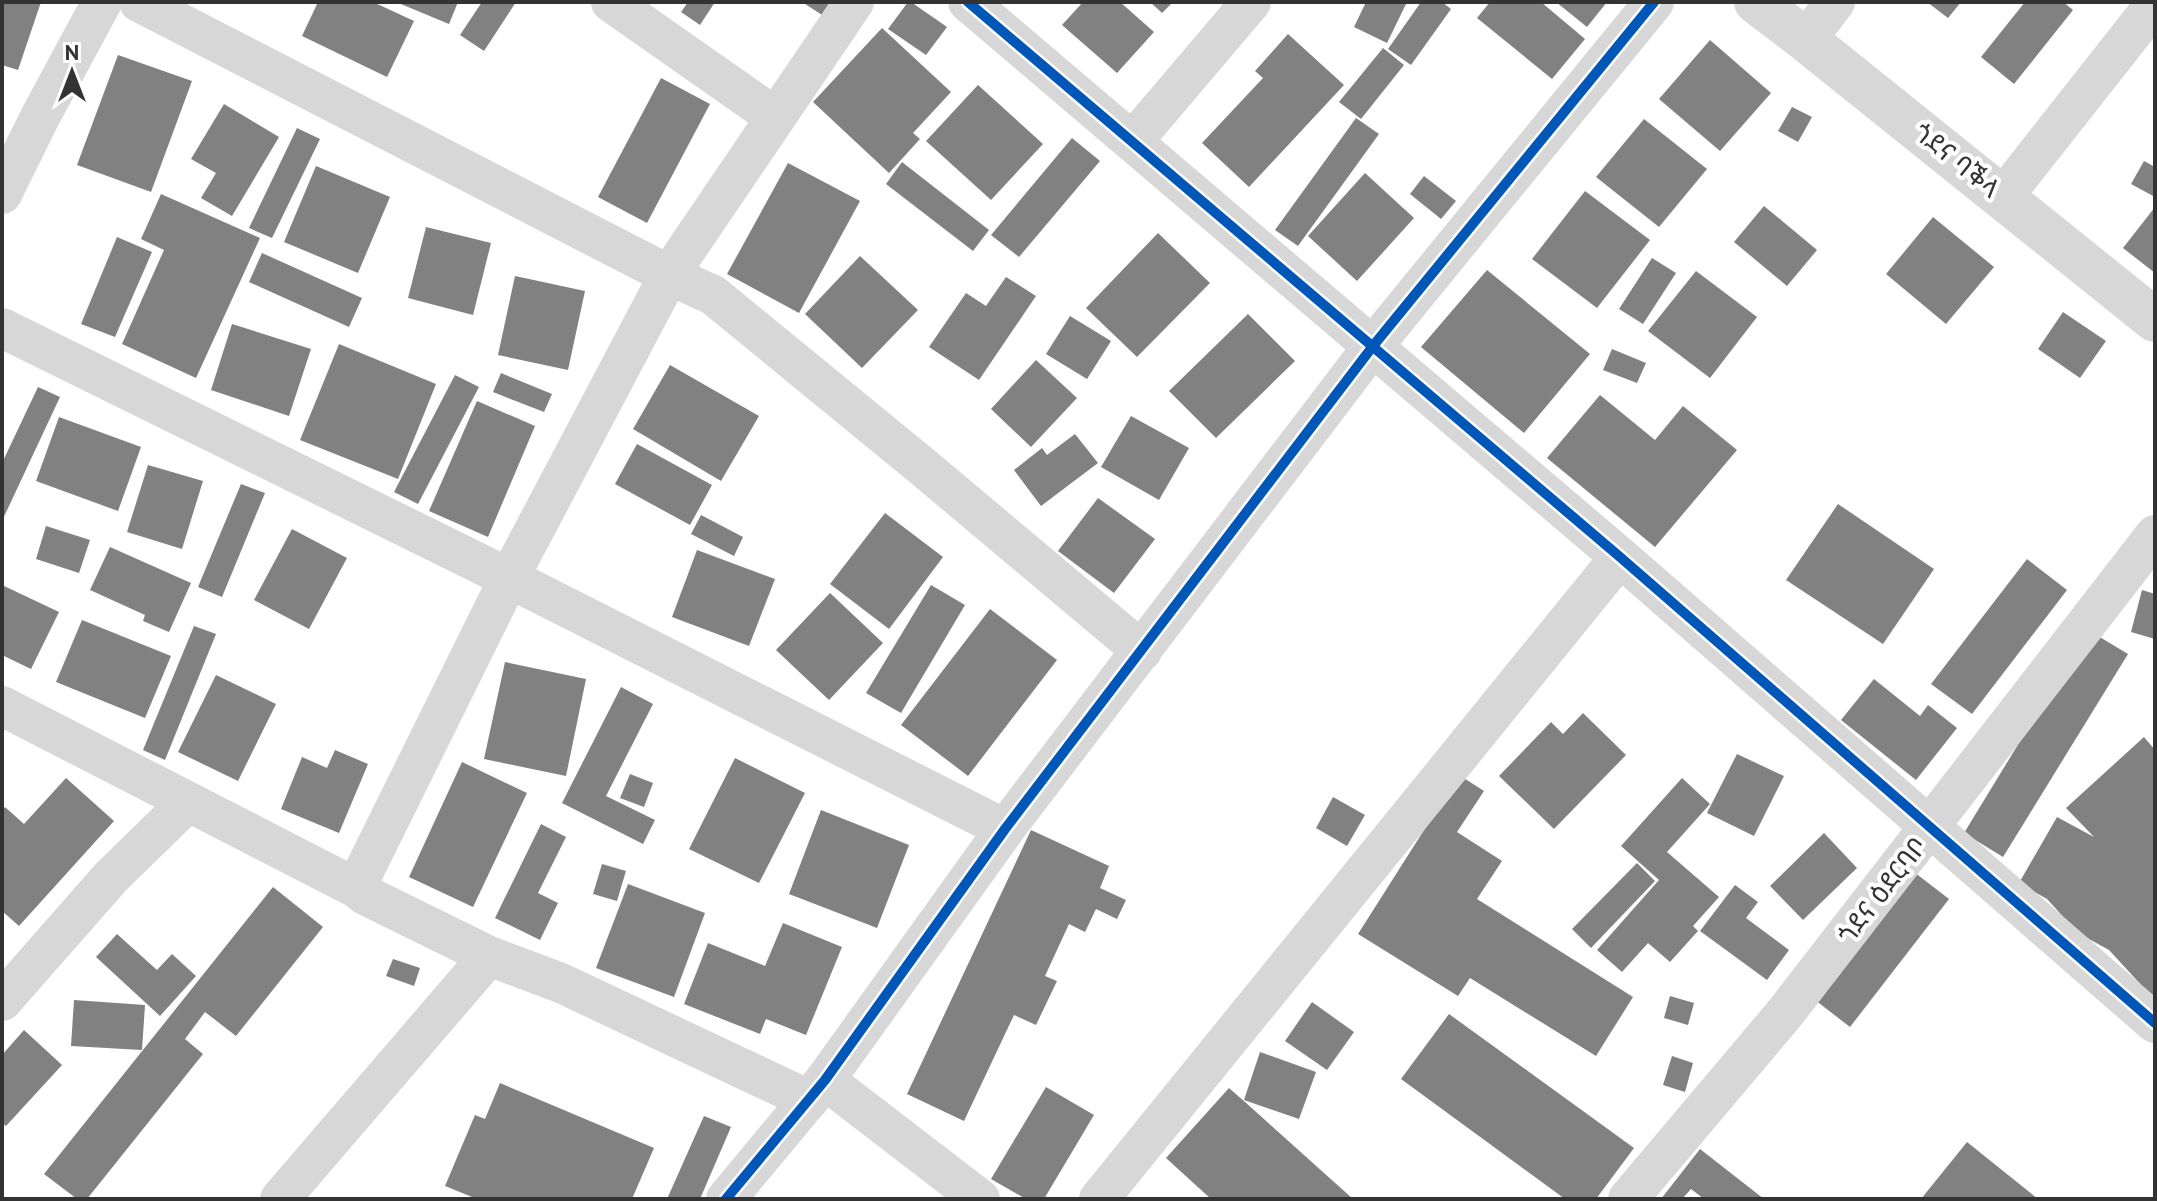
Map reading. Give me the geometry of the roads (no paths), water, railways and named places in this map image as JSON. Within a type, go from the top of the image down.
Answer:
[{"type":"street","points":[[2,194],[102,2]]},
{"type":"street","points":[[139,2],[713,295],[1142,651]]},
{"type":"street","points":[[611,2],[775,117]]},
{"type":"street","points":[[358,889],[363,873],[509,578],[669,275],[854,2]]},
{"type":"street","points":[[968,2],[1620,557],[2155,1023]]},
{"type":"street","points":[[1133,141],[1251,2]]},
{"type":"street","points":[[726,1199],[817,1090],[1005,829],[1373,346],[1654,2]]},
{"type":"street","name":"ጎደና ባቕላ","points":[[1756,2],[2155,320]]},
{"type":"street","points":[[1806,40],[1835,2]]},
{"type":"street","points":[[2003,197],[2155,4]]},
{"type":"street","points":[[2,328],[509,578],[1005,829]]},
{"type":"street","name":"ጎደና ዕደርባቦ","points":[[1628,1199],[1785,1013],[2155,535]]},
{"type":"street","points":[[1099,1199],[1620,557]]},
{"type":"street","points":[[2,706],[489,956],[817,1090],[980,1199]]},
{"type":"street","points":[[2,1001],[111,877],[188,802]]},
{"type":"street","points":[[280,1199],[489,956]]}]
